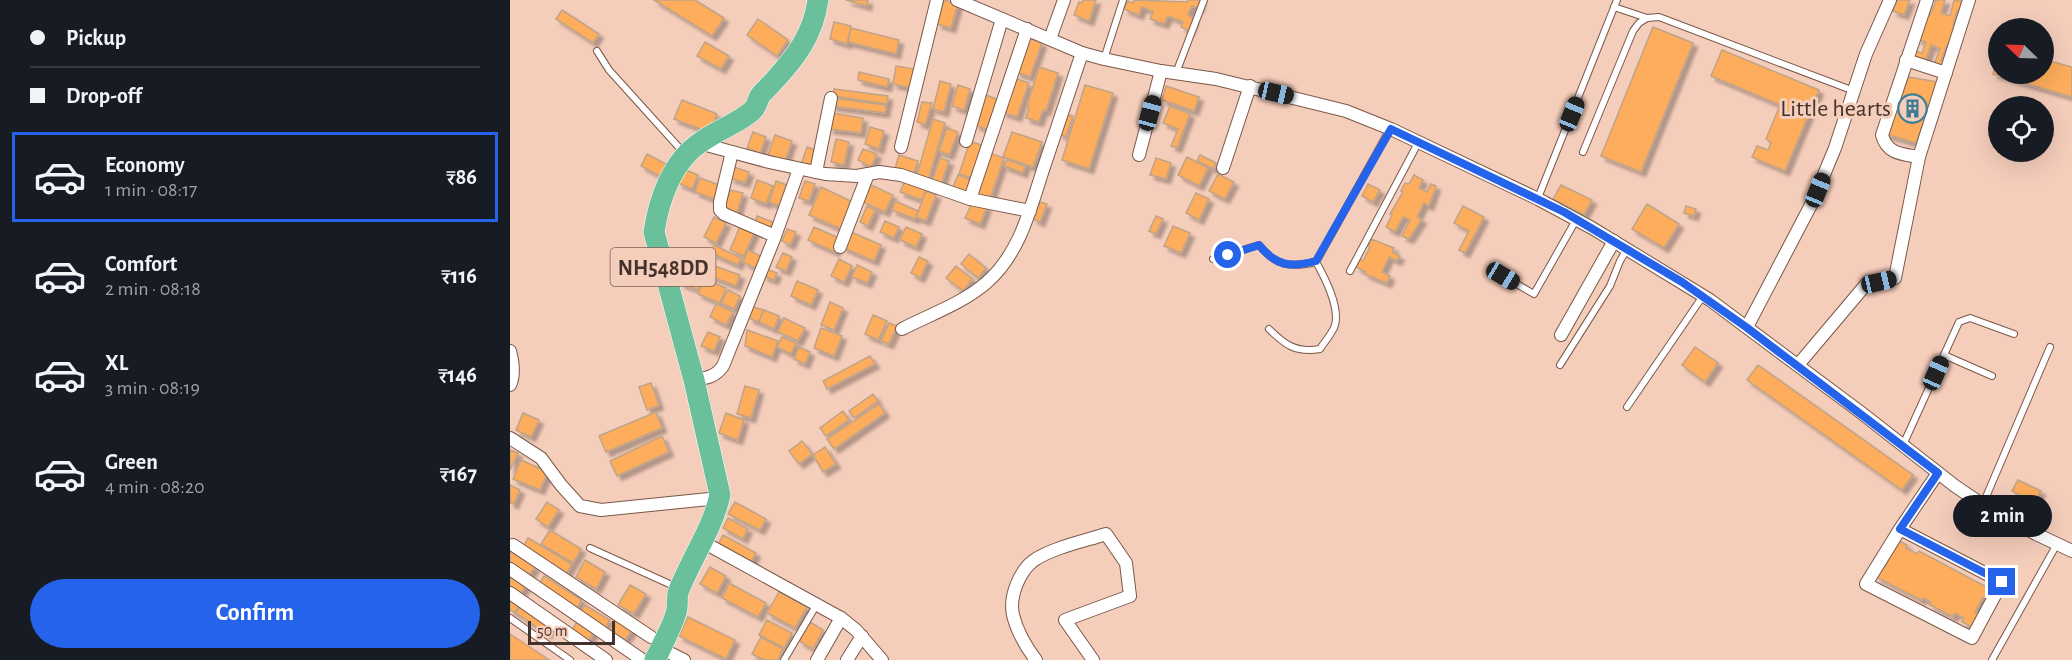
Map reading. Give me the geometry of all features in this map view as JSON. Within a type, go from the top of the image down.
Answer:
[{"type":"highway","name":"NH548DD","points":[[755,109],[760,95],[801,48],[815,21],[818,0]]},
{"type":"highway","name":"NH548DD","points":[[717,482],[694,380],[654,232],[657,211],[669,180],[693,149],[755,109],[769,105],[823,35],[832,0]]},
{"type":"highway","points":[[641,660],[655,648],[668,603],[677,593],[703,542],[716,511],[717,482]]},
{"type":"street","points":[[901,147],[937,0]]},
{"type":"street","points":[[957,0],[1082,53],[1176,74],[1250,86],[1346,111],[1391,129],[1538,199],[1614,241],[1703,296],[1983,505],[2019,526],[2072,549]]},
{"type":"street","points":[[1050,39],[1064,0]]},
{"type":"street","points":[[1919,157],[1894,152],[1883,139],[1883,132],[1927,0]]},
{"type":"street","points":[[1798,365],[1868,282],[1894,278],[1919,157],[1969,0]]},
{"type":"street","points":[[1746,327],[1813,201],[1835,148],[1866,54],[1887,1]]},
{"type":"street","points":[[966,141],[1002,19]]},
{"type":"street","points":[[970,199],[1027,29]]},
{"type":"street","points":[[902,329],[973,292],[985,284],[1003,264],[1030,211],[1082,53]]},
{"type":"street","points":[[1906,60],[1946,73]]},
{"type":"street","points":[[1138,155],[1161,71]]},
{"type":"street","points":[[1223,168],[1250,86]]},
{"type":"street","points":[[816,172],[831,98]]},
{"type":"street","points":[[693,149],[732,152],[799,169],[843,176],[879,172],[901,175],[970,199],[1030,211]]},
{"type":"street","points":[[732,152],[720,210],[724,214],[775,236]]},
{"type":"street","points":[[694,380],[713,375],[723,366],[799,169]]},
{"type":"street","points":[[840,247],[868,174]]},
{"type":"street","points":[[1561,335],[1614,241]]},
{"type":"street","points":[[510,351],[513,379],[510,385]]},
{"type":"street","points":[[510,438],[542,458],[561,485],[580,506],[601,510],[717,482]]},
{"type":"street","points":[[1900,529],[2002,582],[1972,638],[1866,584],[1900,529],[1938,473]]},
{"type":"street","points":[[1036,660],[1024,644],[1013,614],[1015,591],[1021,573],[1044,555],[1107,534],[1126,563],[1130,596],[1065,621],[1093,660]]},
{"type":"street","points":[[703,542],[841,618],[862,636],[882,660]]},
{"type":"street","points":[[513,545],[655,648],[684,660]]},
{"type":"street","points":[[510,569],[641,660]]},
{"type":"street","points":[[510,593],[606,660]]},
{"type":"street","points":[[817,660],[841,618]]},
{"type":"street","points":[[847,660],[862,636]]},
{"type":"lane","points":[[1104,59],[1124,0]]},
{"type":"lane","points":[[1176,74],[1204,0]]},
{"type":"lane","points":[[1538,199],[1615,3],[1647,18]]},
{"type":"lane","points":[[1583,152],[1630,39],[1639,23],[1647,18],[1659,17],[1854,91]]},
{"type":"lane","points":[[597,51],[609,70],[693,149]]},
{"type":"lane","points":[[1213,259],[1259,245],[1270,258],[1296,266],[1316,261],[1391,129]]},
{"type":"lane","points":[[1350,271],[1419,143]]},
{"type":"lane","points":[[1503,276],[1533,294],[1576,219]]},
{"type":"lane","points":[[1560,365],[1610,286],[1627,249]]},
{"type":"lane","points":[[1269,329],[1284,344],[1306,351],[1320,349],[1336,325],[1334,303],[1328,284],[1316,261]]},
{"type":"lane","points":[[1627,407],[1703,296]]},
{"type":"lane","points":[[1903,446],[1959,322],[1965,318],[1978,320],[2014,334]]},
{"type":"lane","points":[[1983,505],[2050,347]]},
{"type":"lane","points":[[1944,355],[1992,376]]},
{"type":"lane","points":[[1992,660],[2057,544]]},
{"type":"lane","points":[[590,548],[677,593]]},
{"type":"lane","points":[[784,660],[817,604]]},
{"type":"lane","points":[[510,618],[570,660]]},
{"type":"building","points":[[654,0],[695,0],[724,18],[712,36]]},
{"type":"building","points":[[846,0],[868,0],[867,6]]},
{"type":"building","points":[[944,0],[958,4],[951,28],[937,24]]},
{"type":"building","points":[[1083,0],[1096,0],[1089,21],[1074,15],[1079,2],[1082,3]]},
{"type":"building","points":[[1134,0],[1187,2],[1188,0],[1201,0],[1199,8],[1192,6],[1188,15],[1194,19],[1189,31],[1181,27],[1183,22],[1168,16],[1164,24],[1150,19],[1153,12],[1142,7],[1139,15],[1124,9],[1128,1],[1133,3]]},
{"type":"building","points":[[1897,0],[1910,0],[1904,15],[1893,11]]},
{"type":"building","points":[[1933,0],[1945,0],[1941,13],[1950,16],[1954,0],[1966,2],[1963,11],[1957,11],[1953,25],[1958,27],[1952,46],[1947,45],[1941,61],[1945,62],[1943,70],[1933,67],[1940,49],[1931,45],[1925,62],[1913,58],[1915,51],[1922,53],[1926,42],[1917,39],[1925,14],[1930,15],[1936,1]]},
{"type":"building","points":[[562,10],[599,34],[593,43],[556,19]]},
{"type":"building","points":[[758,19],[788,40],[777,56],[747,35]]},
{"type":"building","points":[[834,22],[851,26],[847,44],[830,39]]},
{"type":"building","points":[[1653,27],[1693,43],[1641,172],[1601,156]]},
{"type":"building","points":[[851,28],[899,40],[896,54],[848,42]]},
{"type":"building","points":[[1028,38],[1042,43],[1030,77],[1016,72]]},
{"type":"building","points":[[705,42],[729,56],[721,69],[697,56]]},
{"type":"building","points":[[1722,50],[1819,90],[1785,171],[1752,157],[1757,146],[1768,150],[1771,143],[1766,139],[1780,105],[1711,76]]},
{"type":"building","points":[[2054,62],[2072,67],[2072,97],[2027,84],[2054,84]]},
{"type":"building","points":[[896,66],[915,69],[911,88],[893,84]]},
{"type":"building","points":[[1039,67],[1058,73],[1046,111],[1043,110],[1039,122],[1026,118],[1029,107],[1027,106]]},
{"type":"building","points":[[859,72],[889,79],[887,87],[858,80]]},
{"type":"building","name":"Little hearts","points":[[1909,77],[1938,82],[1916,143],[1885,134]]},
{"type":"building","points":[[1014,78],[1029,83],[1017,117],[1002,112]]},
{"type":"building","points":[[940,81],[951,84],[944,112],[933,109]]},
{"type":"building","points":[[958,85],[970,89],[964,110],[952,106]]},
{"type":"building","points":[[1085,85],[1113,93],[1089,169],[1062,160]]},
{"type":"building","points":[[1166,86],[1199,97],[1194,111],[1162,100]]},
{"type":"building","points":[[834,89],[888,96],[887,104],[833,96]]},
{"type":"building","points":[[986,95],[999,100],[988,130],[975,125]]},
{"type":"building","points":[[833,98],[886,105],[885,113],[832,106]]},
{"type":"building","points":[[682,100],[717,114],[711,128],[701,129],[674,119]]},
{"type":"building","points":[[922,102],[932,103],[925,125],[917,122]]},
{"type":"building","points":[[1170,106],[1190,114],[1177,148],[1171,146],[1178,129],[1163,123]]},
{"type":"building","points":[[832,113],[863,118],[861,133],[829,129]]},
{"type":"building","points":[[1066,114],[1073,116],[1066,137],[1059,134]]},
{"type":"building","points":[[933,119],[945,123],[928,181],[916,178]]},
{"type":"building","points":[[870,127],[884,131],[879,149],[865,144]]},
{"type":"building","points":[[947,128],[958,132],[949,155],[939,151]]},
{"type":"building","points":[[753,132],[766,137],[760,153],[747,148]]},
{"type":"building","points":[[1012,132],[1042,142],[1033,167],[1003,157]]},
{"type":"building","points":[[775,135],[792,141],[785,161],[768,155]]},
{"type":"building","points":[[836,139],[849,142],[844,165],[831,162]]},
{"type":"building","points":[[970,141],[984,146],[972,178],[959,174]]},
{"type":"building","points":[[807,147],[819,151],[813,168],[801,165]]},
{"type":"building","points":[[863,149],[877,154],[871,167],[858,160]]},
{"type":"building","points":[[989,153],[1004,158],[990,199],[975,194]]},
{"type":"building","points":[[647,154],[666,164],[660,176],[641,166]]},
{"type":"building","points":[[899,155],[918,161],[913,175],[895,169]]},
{"type":"building","points":[[1200,155],[1216,163],[1214,169],[1197,161]]},
{"type":"building","points":[[1187,157],[1208,168],[1199,186],[1178,175]]},
{"type":"building","points":[[940,158],[949,161],[940,187],[931,184]]},
{"type":"building","points":[[1156,158],[1171,163],[1166,179],[1150,175]]},
{"type":"building","points":[[1007,160],[1025,166],[1023,173],[1004,166]]},
{"type":"building","points":[[734,167],[749,172],[745,183],[730,178]]},
{"type":"building","points":[[683,169],[698,175],[692,189],[678,183]]},
{"type":"building","points":[[1218,174],[1234,182],[1225,199],[1209,191]]},
{"type":"building","points":[[958,175],[972,180],[967,194],[952,189]]},
{"type":"building","points":[[1414,175],[1423,180],[1419,188],[1427,192],[1431,184],[1436,186],[1429,206],[1424,203],[1417,217],[1422,219],[1409,239],[1402,236],[1410,220],[1403,217],[1395,232],[1386,227],[1405,183],[1409,184]]},
{"type":"building","points":[[700,178],[719,185],[714,199],[695,192]]},
{"type":"building","points":[[757,180],[773,186],[766,204],[751,198]]},
{"type":"building","points":[[905,180],[927,188],[922,200],[900,192]]},
{"type":"building","points":[[776,181],[787,185],[780,206],[769,202]]},
{"type":"building","points":[[805,181],[815,184],[809,201],[799,198]]},
{"type":"building","points":[[1368,184],[1380,190],[1373,202],[1362,196]]},
{"type":"building","points":[[871,185],[893,195],[885,212],[863,202]]},
{"type":"building","points":[[1561,185],[1592,200],[1584,215],[1553,199]]},
{"type":"building","points":[[821,187],[853,202],[841,229],[809,215]]},
{"type":"building","points":[[730,190],[743,193],[737,213],[724,209]]},
{"type":"building","points":[[926,191],[936,195],[926,221],[916,217]]},
{"type":"building","points":[[1196,193],[1209,199],[1199,220],[1186,213]]},
{"type":"building","points":[[895,201],[918,211],[915,219],[892,210]]},
{"type":"building","points":[[973,201],[987,207],[980,224],[965,218]]},
{"type":"building","points":[[1040,202],[1047,204],[1040,222],[1033,219]]},
{"type":"building","points":[[1647,204],[1679,224],[1664,248],[1632,229]]},
{"type":"building","points":[[867,206],[875,210],[868,226],[860,222]]},
{"type":"building","points":[[1463,206],[1484,217],[1465,253],[1459,250],[1469,231],[1454,223]]},
{"type":"building","points":[[1686,206],[1696,209],[1694,216],[1684,213]]},
{"type":"building","points":[[757,216],[773,222],[769,231],[754,226]]},
{"type":"building","points":[[1156,216],[1163,219],[1156,234],[1149,231]]},
{"type":"building","points":[[714,217],[726,223],[716,243],[704,237]]},
{"type":"building","points":[[885,221],[899,227],[894,238],[880,232]]},
{"type":"building","points":[[741,224],[755,231],[744,256],[730,250]]},
{"type":"building","points":[[1173,226],[1190,233],[1181,253],[1164,246]]},
{"type":"building","points":[[814,227],[841,239],[835,252],[808,240]]},
{"type":"building","points":[[906,227],[922,234],[916,247],[900,240]]},
{"type":"building","points":[[787,229],[796,232],[790,245],[782,241]]},
{"type":"building","points":[[849,231],[881,245],[874,261],[842,247]]},
{"type":"building","points":[[1371,239],[1394,248],[1392,252],[1400,256],[1397,261],[1389,257],[1382,272],[1390,276],[1387,283],[1365,274],[1366,272],[1356,267],[1360,259],[1363,261]]},
{"type":"building","points":[[714,245],[741,258],[738,265],[711,253]]},
{"type":"building","points":[[748,250],[761,256],[755,268],[743,262]]},
{"type":"building","points":[[783,253],[792,257],[786,271],[776,267]]},
{"type":"building","points":[[969,254],[986,268],[978,278],[961,264]]},
{"type":"building","points":[[919,257],[928,261],[920,278],[911,273]]},
{"type":"building","points":[[839,259],[852,266],[844,282],[831,276]]},
{"type":"building","points":[[709,264],[740,275],[736,286],[705,274]]},
{"type":"building","points":[[687,265],[705,272],[698,290],[680,283]]},
{"type":"building","points":[[857,265],[872,272],[867,283],[852,277]]},
{"type":"building","points":[[956,266],[972,279],[963,291],[946,278]]},
{"type":"building","points":[[766,269],[777,273],[774,280],[763,276]]},
{"type":"building","points":[[704,279],[726,288],[720,303],[698,294]]},
{"type":"building","points":[[797,281],[818,290],[811,305],[791,296]]},
{"type":"building","points":[[728,290],[740,296],[734,309],[721,303]]},
{"type":"building","points":[[830,302],[843,308],[834,330],[821,325]]},
{"type":"building","points":[[716,304],[733,312],[726,325],[710,317]]},
{"type":"building","points":[[753,307],[764,310],[758,322],[749,318]]},
{"type":"building","points":[[764,310],[779,316],[774,329],[759,322]]},
{"type":"building","points":[[873,315],[887,321],[878,340],[865,334]]},
{"type":"building","points":[[784,318],[805,328],[798,341],[778,332]]},
{"type":"building","points":[[889,323],[897,326],[889,344],[881,341]]},
{"type":"building","points":[[821,328],[842,336],[834,356],[814,348]]},
{"type":"building","points":[[747,330],[778,341],[772,357],[745,346]]},
{"type":"building","points":[[708,332],[720,337],[714,351],[701,346]]},
{"type":"building","points":[[782,337],[796,343],[791,354],[777,347]]},
{"type":"building","points":[[799,347],[810,352],[805,364],[794,359]]},
{"type":"building","points":[[1695,347],[1718,363],[1705,382],[1682,365]]},
{"type":"building","points":[[870,356],[875,364],[827,389],[823,381]]},
{"type":"building","points":[[1758,365],[1913,475],[1902,490],[1747,380]]},
{"type":"building","points":[[651,383],[659,405],[647,410],[639,387]]},
{"type":"building","points":[[745,386],[759,390],[751,418],[737,414]]},
{"type":"building","points":[[873,394],[878,401],[854,418],[849,411]]},
{"type":"building","points":[[879,404],[885,413],[834,449],[827,439]]},
{"type":"building","points":[[843,411],[849,420],[826,436],[820,428]]},
{"type":"building","points":[[656,412],[662,428],[606,452],[599,436]]},
{"type":"building","points":[[523,413],[539,420],[531,437],[516,430]]},
{"type":"building","points":[[726,413],[744,420],[738,440],[719,433]]},
{"type":"building","points":[[662,436],[669,452],[617,476],[610,461]]},
{"type":"building","points":[[802,441],[812,454],[799,464],[789,451]]},
{"type":"building","points":[[825,447],[836,464],[823,472],[813,455]]},
{"type":"building","points":[[510,450],[518,453],[510,470]]},
{"type":"building","points":[[521,460],[548,472],[540,490],[513,479]]},
{"type":"building","points":[[2018,480],[2041,491],[2034,503],[2012,491]]},
{"type":"building","points":[[510,485],[520,490],[514,504],[510,503]]},
{"type":"building","points":[[2010,497],[2032,508],[2026,519],[2005,508]]},
{"type":"building","points":[[547,502],[559,510],[548,527],[536,519]]},
{"type":"building","points":[[735,502],[766,519],[760,530],[728,514]]},
{"type":"building","points":[[728,518],[748,529],[743,539],[723,528]]},
{"type":"building","points":[[550,530],[581,549],[573,563],[541,544]]},
{"type":"building","points":[[723,535],[756,553],[751,562],[718,545]]},
{"type":"building","points":[[528,538],[572,564],[567,573],[523,547]]},
{"type":"building","points":[[1895,539],[1907,545],[1906,548],[1917,554],[1919,551],[1994,591],[1989,599],[1983,597],[1975,612],[1981,615],[1974,628],[1962,622],[1964,618],[1955,613],[1953,617],[1929,604],[1931,602],[1923,598],[1921,600],[1876,577],[1882,565],[1885,567],[1894,549]]},
{"type":"building","points":[[510,550],[535,567],[528,577],[510,564]]},
{"type":"building","points":[[585,560],[605,572],[596,589],[576,577]]},
{"type":"building","points":[[710,567],[726,576],[717,593],[700,584]]},
{"type":"building","points":[[510,575],[526,586],[519,596],[510,590]]},
{"type":"building","points":[[544,576],[582,600],[577,608],[539,584]]},
{"type":"building","points":[[729,583],[766,603],[758,617],[722,598]]},
{"type":"building","points":[[630,585],[646,594],[634,614],[618,605]]},
{"type":"building","points":[[779,592],[807,607],[795,628],[767,613]]},
{"type":"building","points":[[510,596],[521,603],[515,613],[510,610]]},
{"type":"building","points":[[521,605],[552,626],[547,634],[516,613]]},
{"type":"building","points":[[585,605],[610,620],[604,630],[579,615]]},
{"type":"building","points":[[688,617],[735,640],[726,659],[679,636]]},
{"type":"building","points":[[615,620],[632,630],[625,640],[609,630]]},
{"type":"building","points":[[767,620],[792,633],[784,648],[759,635]]},
{"type":"building","points":[[577,622],[594,632],[587,644],[570,633]]},
{"type":"building","points":[[810,622],[823,630],[813,649],[799,641]]},
{"type":"building","points":[[510,634],[549,660],[510,660]]},
{"type":"building","points":[[761,637],[783,649],[778,660],[764,660],[752,654]]},
{"type":"place","name":"Little hearts","points":[[1912,108]]},
{"type":"route","points":[[1228,255],[1259,245],[1270,258],[1296,266],[1316,261],[1391,129],[1564,212],[1682,282],[1732,316],[1938,473],[1900,529],[2002,582]]}]
